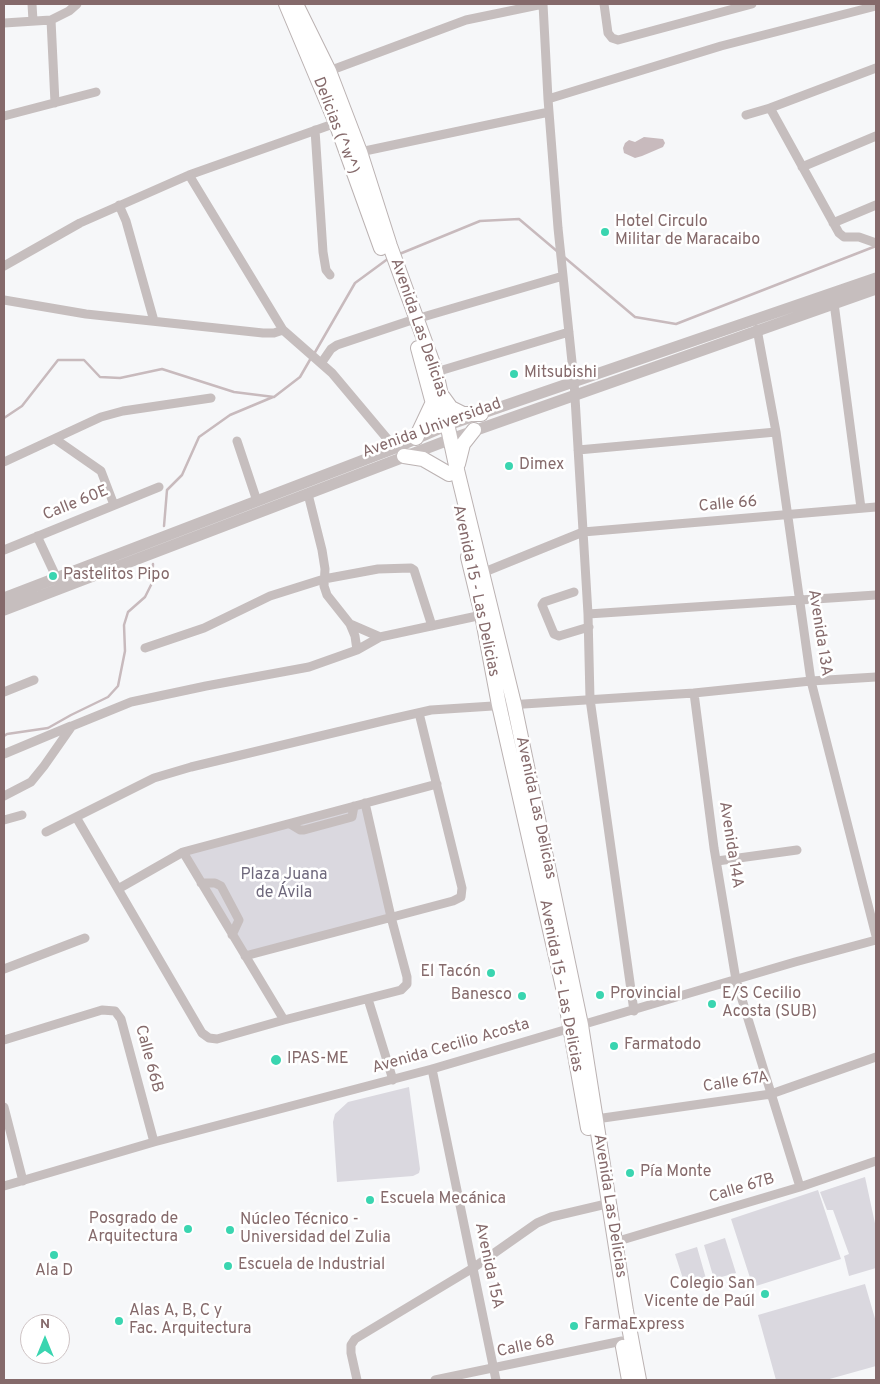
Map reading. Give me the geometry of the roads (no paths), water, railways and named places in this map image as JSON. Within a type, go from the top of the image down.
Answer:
[{"type":"main road","name":"Delicias (^w^)","points":[[286,4],[386,248]]},
{"type":"main road","name":"Delicias (^w^)","points":[[296,4],[329,71],[360,152],[386,248]]},
{"type":"main road","name":"Avenida Las Delicias","points":[[386,248],[412,320],[436,372],[437,399],[453,472],[482,573],[514,704],[576,1027],[596,1119],[626,1311],[639,1380]]},
{"type":"main road","points":[[412,320],[427,376],[437,399],[463,414],[480,414]]},
{"type":"main road","points":[[416,438],[437,399]]},
{"type":"main road","points":[[400,452],[423,459],[453,472],[463,444],[474,430]]},
{"type":"main road","name":"Avenida 15 - Las Delicias","points":[[453,472],[499,705],[564,992],[576,1027],[629,1380]]},
{"type":"street","points":[[32,4],[33,21]]},
{"type":"street","points":[[4,23],[51,20],[69,11],[77,4]]},
{"type":"street","points":[[329,71],[466,20],[543,4],[548,99],[560,252],[574,381],[588,614],[590,699],[634,1011]]},
{"type":"street","points":[[604,4],[608,33],[612,38],[618,40],[733,6],[752,4]]},
{"type":"street","points":[[548,99],[721,46],[876,6]]},
{"type":"street","points":[[51,20],[55,103]]},
{"type":"street","points":[[746,115],[770,108],[876,68]]},
{"type":"street","points":[[4,116],[96,92]]},
{"type":"street","points":[[770,108],[839,233],[844,236],[859,237],[872,241]]},
{"type":"street","points":[[360,152],[549,112]]},
{"type":"street","points":[[4,266],[80,222],[119,205],[189,175],[336,123]]},
{"type":"street","points":[[315,130],[322,252],[326,270],[330,276]]},
{"type":"street","points":[[802,167],[876,136]]},
{"type":"street","points":[[189,175],[283,330],[319,360],[349,390],[400,452]]},
{"type":"street","points":[[119,205],[126,221],[154,320]]},
{"type":"street","points":[[833,223],[876,205]]},
{"type":"street","points":[[319,360],[337,345],[563,274]]},
{"type":"street","name":"Avenida Universidad","points":[[4,598],[59,583],[308,494],[445,433],[480,414],[876,278]]},
{"type":"street","name":"Avenida Universidad","points":[[4,610],[59,583],[257,501],[400,452],[416,438],[474,430],[876,289]]},
{"type":"street","points":[[4,300],[86,314],[263,333],[274,333],[283,330]]},
{"type":"street","points":[[834,303],[861,508]]},
{"type":"street","name":"Avenida 13A","points":[[758,330],[776,432],[786,515],[811,681],[876,936]]},
{"type":"street","points":[[436,372],[569,332]]},
{"type":"street","points":[[4,462],[101,417],[123,411],[211,398]]},
{"type":"street","points":[[578,450],[776,432]]},
{"type":"street","points":[[55,439],[101,471],[114,505]]},
{"type":"street","points":[[237,441],[257,501]]},
{"type":"street","name":"Calle 60E","points":[[4,550],[159,487]]},
{"type":"street","points":[[308,494],[322,550],[325,569],[324,586],[327,595],[350,624],[356,636],[357,650]]},
{"type":"street","name":"Calle 66","points":[[482,573],[583,532],[876,507]]},
{"type":"street","points":[[37,536],[59,583]]},
{"type":"street","points":[[144,648],[204,628],[270,596],[324,579],[378,569],[411,568],[416,574],[432,626]]},
{"type":"street","points":[[574,592],[544,602],[542,605],[554,634],[559,636],[588,627]]},
{"type":"street","points":[[588,614],[876,595]]},
{"type":"street","points":[[4,754],[131,702],[308,667],[357,650],[380,637],[482,615]]},
{"type":"street","points":[[350,624],[380,637]]},
{"type":"street","points":[[46,832],[154,778],[191,767],[419,713],[499,705],[694,693],[811,681],[876,677]]},
{"type":"street","points":[[4,692],[34,680]]},
{"type":"street","name":"Avenida 14A","points":[[694,693],[717,862],[736,980],[800,1187]]},
{"type":"street","points":[[245,956],[461,897],[462,888],[419,713]]},
{"type":"street","points":[[4,796],[31,782],[72,726]]},
{"type":"street","points":[[118,889],[183,852],[437,784]]},
{"type":"street","points":[[76,817],[202,1033],[209,1038],[217,1039],[402,990],[407,984],[407,976],[391,917],[365,803]]},
{"type":"street","points":[[4,820],[22,816]]},
{"type":"street","points":[[717,862],[797,850]]},
{"type":"street","points":[[183,852],[284,1020]]},
{"type":"street","points":[[201,883],[215,883],[221,886],[239,920],[232,935]]},
{"type":"street","points":[[4,969],[85,938]]},
{"type":"street","name":"Avenida Cecilio Acosta","points":[[4,1186],[154,1142],[432,1069],[876,940]]},
{"type":"street","points":[[368,998],[393,1080]]},
{"type":"street","name":"Calle 66B","points":[[4,1040],[102,1010],[115,1011],[122,1019],[154,1142]]},
{"type":"street","name":"Calle 67A","points":[[596,1119],[771,1094],[876,1057]]},
{"type":"street","name":"Avenida 15A","points":[[432,1069],[496,1380]]},
{"type":"street","points":[[4,1107],[23,1181]]},
{"type":"street","name":"Calle 67B","points":[[615,1242],[800,1187],[876,1161]]},
{"type":"street","points":[[357,1380],[351,1353],[351,1345],[355,1339],[473,1268],[537,1223],[550,1217],[602,1205]]},
{"type":"street","name":"Calle 68","points":[[435,1380],[622,1341]]},
{"type":"waterway","points":[[397,255],[480,221],[519,219],[558,252]]},
{"type":"waterway","points":[[564,257],[635,317],[676,324],[876,246]]},
{"type":"waterway","points":[[314,354],[355,283],[389,258]]},
{"type":"waterway","points":[[4,418],[22,406],[58,360],[84,360],[100,377],[120,378],[162,369],[234,392],[274,397],[300,377],[311,358]]},
{"type":"waterway","points":[[164,526],[167,490],[182,475],[199,437],[230,415],[273,397]]},
{"type":"waterway","points":[[4,736],[48,728],[108,697],[118,686],[125,651],[124,625],[128,612],[145,597],[152,583],[153,564]]},
{"type":"place","name":"Hotel Circulo Militar de Maracaibo","points":[[605,232]]},
{"type":"place","name":"Mitsubishi","points":[[514,374]]},
{"type":"place","name":"Dimex","points":[[509,466]]},
{"type":"place","name":"Pastelitos Pipo","points":[[53,576]]},
{"type":"place","name":"El Tacón","points":[[491,973]]},
{"type":"place","name":"Provincial","points":[[600,995]]},
{"type":"place","name":"Banesco","points":[[522,996]]},
{"type":"place","name":"E/S Cecilio Acosta (SUB)","points":[[712,1004]]},
{"type":"place","name":"Farmatodo","points":[[614,1046]]},
{"type":"place","name":"IPAS-ME","points":[[276,1060]]},
{"type":"place","name":"Pía Monte","points":[[630,1173]]},
{"type":"place","name":"Escuela Mecánica","points":[[370,1200]]},
{"type":"place","name":"Posgrado de Arquitectura","points":[[188,1229]]},
{"type":"place","name":"Núcleo Técnico - Universidad del Zulia","points":[[230,1230]]},
{"type":"place","name":"Ala D","points":[[54,1255]]},
{"type":"place","name":"Escuela de Industrial","points":[[228,1266]]},
{"type":"place","name":"Colegio San Vicente de Paúl","points":[[765,1294]]},
{"type":"place","name":"Alas A, B, C y Fac. Arquitectura","points":[[119,1321]]},
{"type":"place","name":"FarmaExpress","points":[[574,1326]]},
{"type":"park label","name":"Plaza Juana de Ávila","points":[[284,885]]}]
